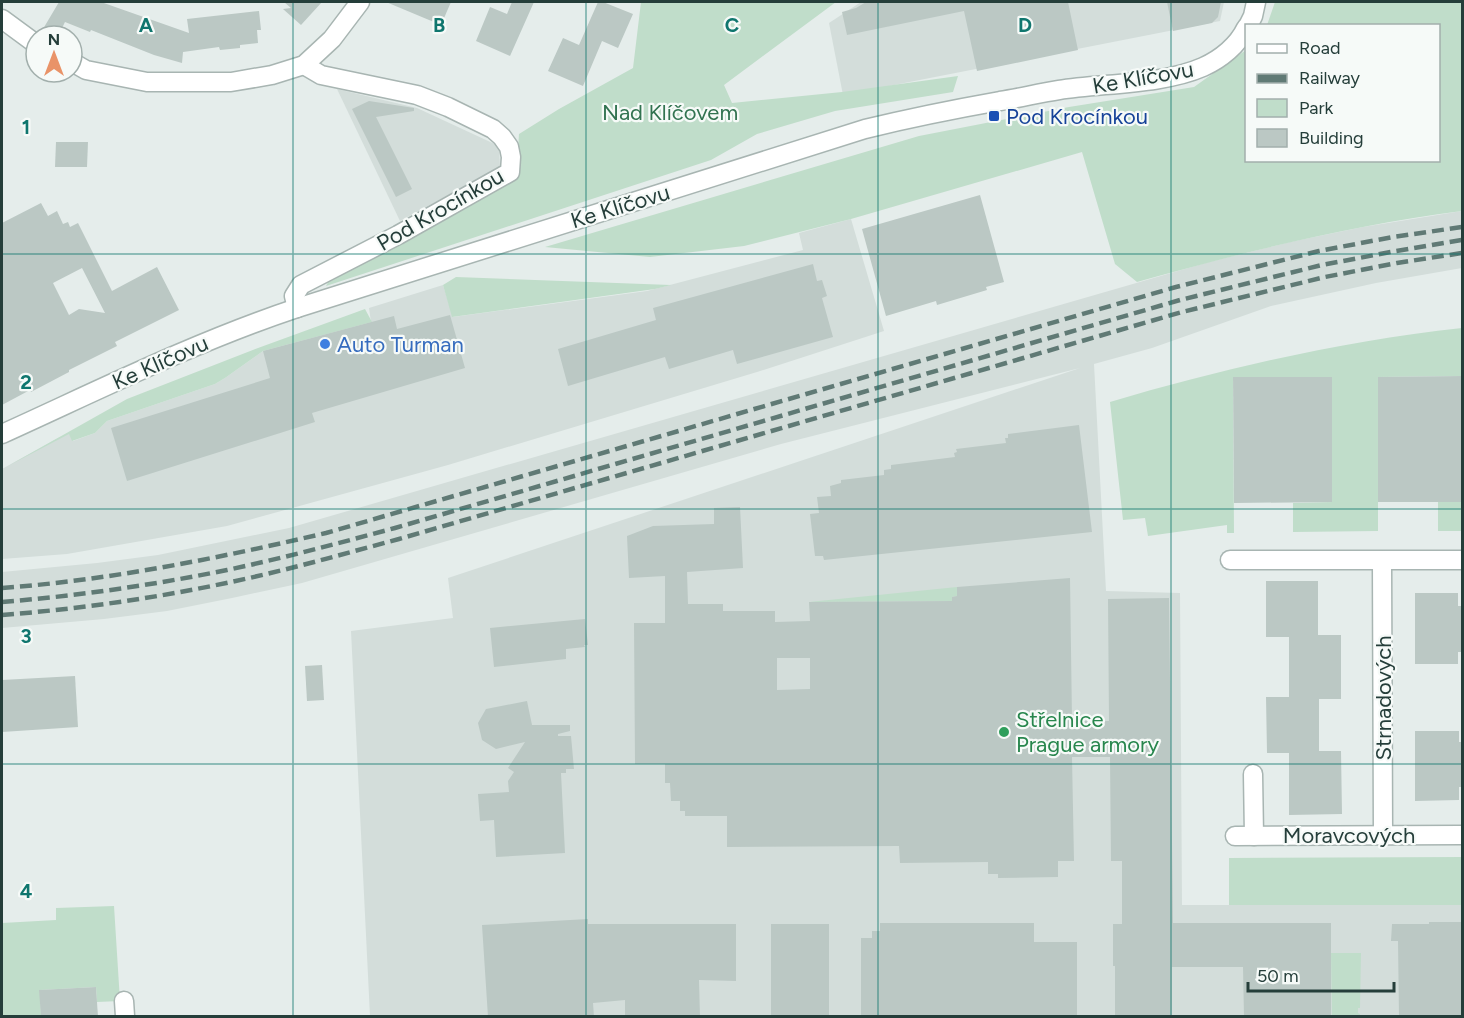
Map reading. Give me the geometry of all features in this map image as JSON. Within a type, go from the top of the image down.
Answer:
[{"type":"street","points":[[84,69],[147,82],[231,82],[272,75],[304,65],[332,39],[360,2]]},
{"type":"street","name":"Ke Klíčovu","points":[[1249,24],[1256,2]]},
{"type":"street","points":[[2,19],[24,35]]},
{"type":"street","name":"Ke Klíčovu","points":[[2,434],[209,340],[297,308],[865,129],[914,117],[1059,90],[1156,79],[1184,73],[1220,58],[1234,45],[1245,30]]},
{"type":"street","name":"Pod Krocínkou","points":[[297,308],[294,296],[302,285],[398,235],[510,172],[511,157],[509,147],[493,129],[448,107],[417,95],[321,75],[304,65]]},
{"type":"street","points":[[1230,560],[1462,560]]},
{"type":"street","name":"Strnadových","points":[[1382,561],[1383,835]]},
{"type":"street","points":[[1253,774],[1254,836]]},
{"type":"street","name":"Moravcových","points":[[1235,836],[1462,835]]},
{"type":"shaded area","points":[[861,2],[1224,2],[1220,21],[843,95],[829,23]]},
{"type":"shaded area","points":[[337,89],[417,108],[499,146],[500,167],[400,221]]},
{"type":"shaded area","points":[[1462,211],[1462,268],[1376,283],[1271,306],[1152,348],[1094,364],[1106,591],[1180,593],[1182,905],[1462,905],[1462,1016],[370,1016],[351,631],[453,618],[448,578],[1080,368],[781,444],[302,583],[167,611],[2,628],[2,572],[158,555],[289,528],[1209,262],[1363,227]]},
{"type":"shaded area","points":[[851,219],[884,331],[757,372],[448,465],[227,526],[67,554],[2,559],[2,469],[69,433],[73,441],[95,433],[107,421],[215,384],[263,351],[371,322],[369,308],[443,285],[453,317],[647,291],[803,250],[799,233]]},
{"type":"green space","name":"Nad Klíčovem","points":[[641,2],[836,2],[724,85],[732,103],[842,92],[958,76],[953,92],[835,111],[757,134],[711,160],[326,286],[332,275],[516,179],[519,134],[633,68]]},
{"type":"green space","points":[[1275,2],[1462,2],[1462,211],[1298,240],[1137,282],[1115,264],[1082,152],[851,219],[744,246],[650,257],[545,247],[919,136],[1069,107],[1194,87],[1245,51],[1245,162],[1440,162],[1440,24],[1267,24]]},
{"type":"green space","points":[[456,277],[671,285],[452,317],[443,285]]},
{"type":"green space","points":[[365,309],[372,322],[263,351],[215,384],[107,421],[95,433],[72,441],[69,434],[8,466],[127,399]]},
{"type":"green space","points":[[1462,328],[1462,376],[1378,377],[1378,531],[1293,532],[1293,503],[1332,502],[1331,377],[1233,377],[1234,533],[1227,533],[1227,525],[1148,536],[1145,518],[1123,520],[1110,402],[1284,357],[1373,340]]},
{"type":"green space","points":[[1438,502],[1462,502],[1462,531],[1438,531]]},
{"type":"green space","points":[[957,587],[957,596],[952,597],[952,601],[809,602]]},
{"type":"green space","points":[[1462,857],[1462,905],[1229,905],[1229,858]]},
{"type":"green space","points":[[114,906],[120,1001],[97,1002],[96,987],[40,990],[41,1016],[2,1016],[2,923],[56,920],[56,908]]},
{"type":"green space","points":[[1331,953],[1361,953],[1360,1008],[1358,1008],[1360,1016],[1332,1016]]},
{"type":"building","points":[[59,2],[101,2],[189,33],[187,19],[259,11],[261,30],[257,30],[258,43],[240,45],[240,48],[220,50],[219,47],[183,52],[182,63],[154,55],[91,30],[90,32],[84,30],[84,24],[65,22],[64,24],[46,24]]},
{"type":"building","points":[[284,2],[322,2],[301,25],[283,9],[291,8]]},
{"type":"building","points":[[386,2],[451,2],[441,25]]},
{"type":"building","points":[[512,2],[534,2],[510,56],[476,41],[490,7],[507,14]]},
{"type":"building","points":[[598,2],[633,14],[618,48],[602,41],[583,86],[548,71],[563,38],[579,45]]},
{"type":"building","points":[[866,2],[1068,2],[1078,50],[977,71],[964,11],[847,35],[842,12]]},
{"type":"building","points":[[1167,2],[1221,2],[1218,17],[1212,23],[1173,31]]},
{"type":"building","points":[[369,101],[414,108],[414,111],[376,117],[412,189],[396,197],[352,109]]},
{"type":"building","points":[[56,142],[88,142],[87,167],[55,167]]},
{"type":"building","points":[[980,195],[1004,282],[986,287],[987,290],[937,305],[936,301],[886,316],[862,229]]},
{"type":"building","points":[[41,203],[48,216],[57,211],[63,224],[68,222],[70,227],[78,223],[112,291],[157,267],[179,310],[115,342],[117,346],[69,372],[2,405],[2,223]],"holes":[[[82,268],[105,313],[79,309],[69,315],[53,283]]]},
{"type":"building","points":[[813,264],[817,281],[822,280],[827,296],[822,298],[833,337],[737,364],[733,350],[669,369],[665,357],[568,386],[558,349],[656,320],[653,308]]},
{"type":"building","points":[[450,315],[465,368],[312,413],[315,422],[127,481],[111,428],[270,378],[263,351],[394,316],[397,329]]},
{"type":"building","points":[[1462,376],[1462,502],[1378,502],[1378,377]]},
{"type":"building","points":[[1233,377],[1332,377],[1332,502],[1234,503]]},
{"type":"building","points":[[1079,425],[1092,532],[824,560],[823,556],[815,556],[810,514],[819,513],[817,497],[831,496],[830,486],[841,483],[841,480],[884,475],[884,470],[891,469],[891,465],[955,457],[956,449],[1006,443],[1005,438],[1008,438],[1008,434]]},
{"type":"building","points":[[740,507],[743,568],[687,572],[688,604],[723,604],[723,611],[775,611],[775,622],[810,621],[809,602],[952,601],[952,597],[957,596],[957,587],[1070,578],[1072,721],[1109,721],[1108,599],[1169,598],[1173,923],[1331,923],[1331,1017],[1244,1017],[1243,967],[1172,967],[1172,1017],[1115,1017],[1113,924],[1122,924],[1122,861],[1111,861],[1110,757],[1072,757],[1074,861],[1058,861],[1058,877],[998,878],[998,874],[988,874],[988,862],[900,863],[899,846],[727,847],[727,816],[685,816],[685,811],[680,811],[680,801],[671,801],[670,783],[665,783],[665,764],[635,764],[634,623],[665,623],[665,576],[629,578],[627,536],[653,526],[714,524],[714,508]],"holes":[[[777,658],[810,658],[810,689],[777,690]]]},
{"type":"building","points":[[1266,581],[1318,581],[1318,635],[1341,635],[1341,699],[1319,699],[1319,751],[1341,751],[1342,814],[1289,815],[1289,753],[1267,753],[1266,697],[1289,697],[1289,637],[1266,637]]},
{"type":"building","points":[[1415,593],[1458,593],[1458,606],[1462,606],[1462,652],[1458,652],[1458,664],[1415,664]]},
{"type":"building","points":[[585,619],[588,645],[566,649],[566,659],[494,667],[490,628]]},
{"type":"building","points":[[322,665],[324,700],[307,701],[305,666]]},
{"type":"building","points":[[75,676],[78,727],[2,732],[2,680]]},
{"type":"building","points":[[527,701],[532,725],[570,725],[570,731],[558,734],[558,736],[571,736],[574,769],[566,769],[566,773],[561,773],[565,853],[496,857],[494,820],[480,821],[478,794],[509,792],[508,781],[514,772],[508,768],[525,742],[496,749],[482,740],[478,723],[486,709]]},
{"type":"building","points":[[1415,731],[1459,731],[1459,742],[1462,742],[1462,787],[1459,787],[1459,800],[1415,801]]},
{"type":"building","points":[[588,919],[588,924],[736,924],[736,981],[699,980],[700,1017],[625,1017],[625,1000],[593,1003],[594,1017],[488,1017],[482,925]]},
{"type":"building","points":[[1429,922],[1462,922],[1462,1017],[1399,1017],[1398,941],[1391,941],[1392,924],[1429,924]]},
{"type":"building","points":[[880,923],[1034,923],[1034,942],[1077,942],[1077,1017],[861,1017],[861,938],[872,938],[872,931],[880,931]]},
{"type":"building","points":[[771,924],[829,924],[829,1017],[771,1017]]},
{"type":"building","points":[[96,987],[98,1017],[41,1017],[39,990]]},
{"type":"railway","points":[[2,588],[124,574],[326,533],[1176,287],[1319,251],[1462,227]]},
{"type":"railway","points":[[2,602],[143,585],[227,570],[290,555],[395,528],[1180,300],[1322,265],[1462,240]]},
{"type":"railway","points":[[2,615],[60,610],[146,598],[273,572],[399,539],[1182,312],[1325,277],[1462,253]]},
{"type":"place","name":"Pod Krocínkou","points":[[994,116]]},
{"type":"place","name":"Auto Turman","points":[[325,344]]},
{"type":"place","name":"Střelnice Prague armory","points":[[1004,732]]}]
